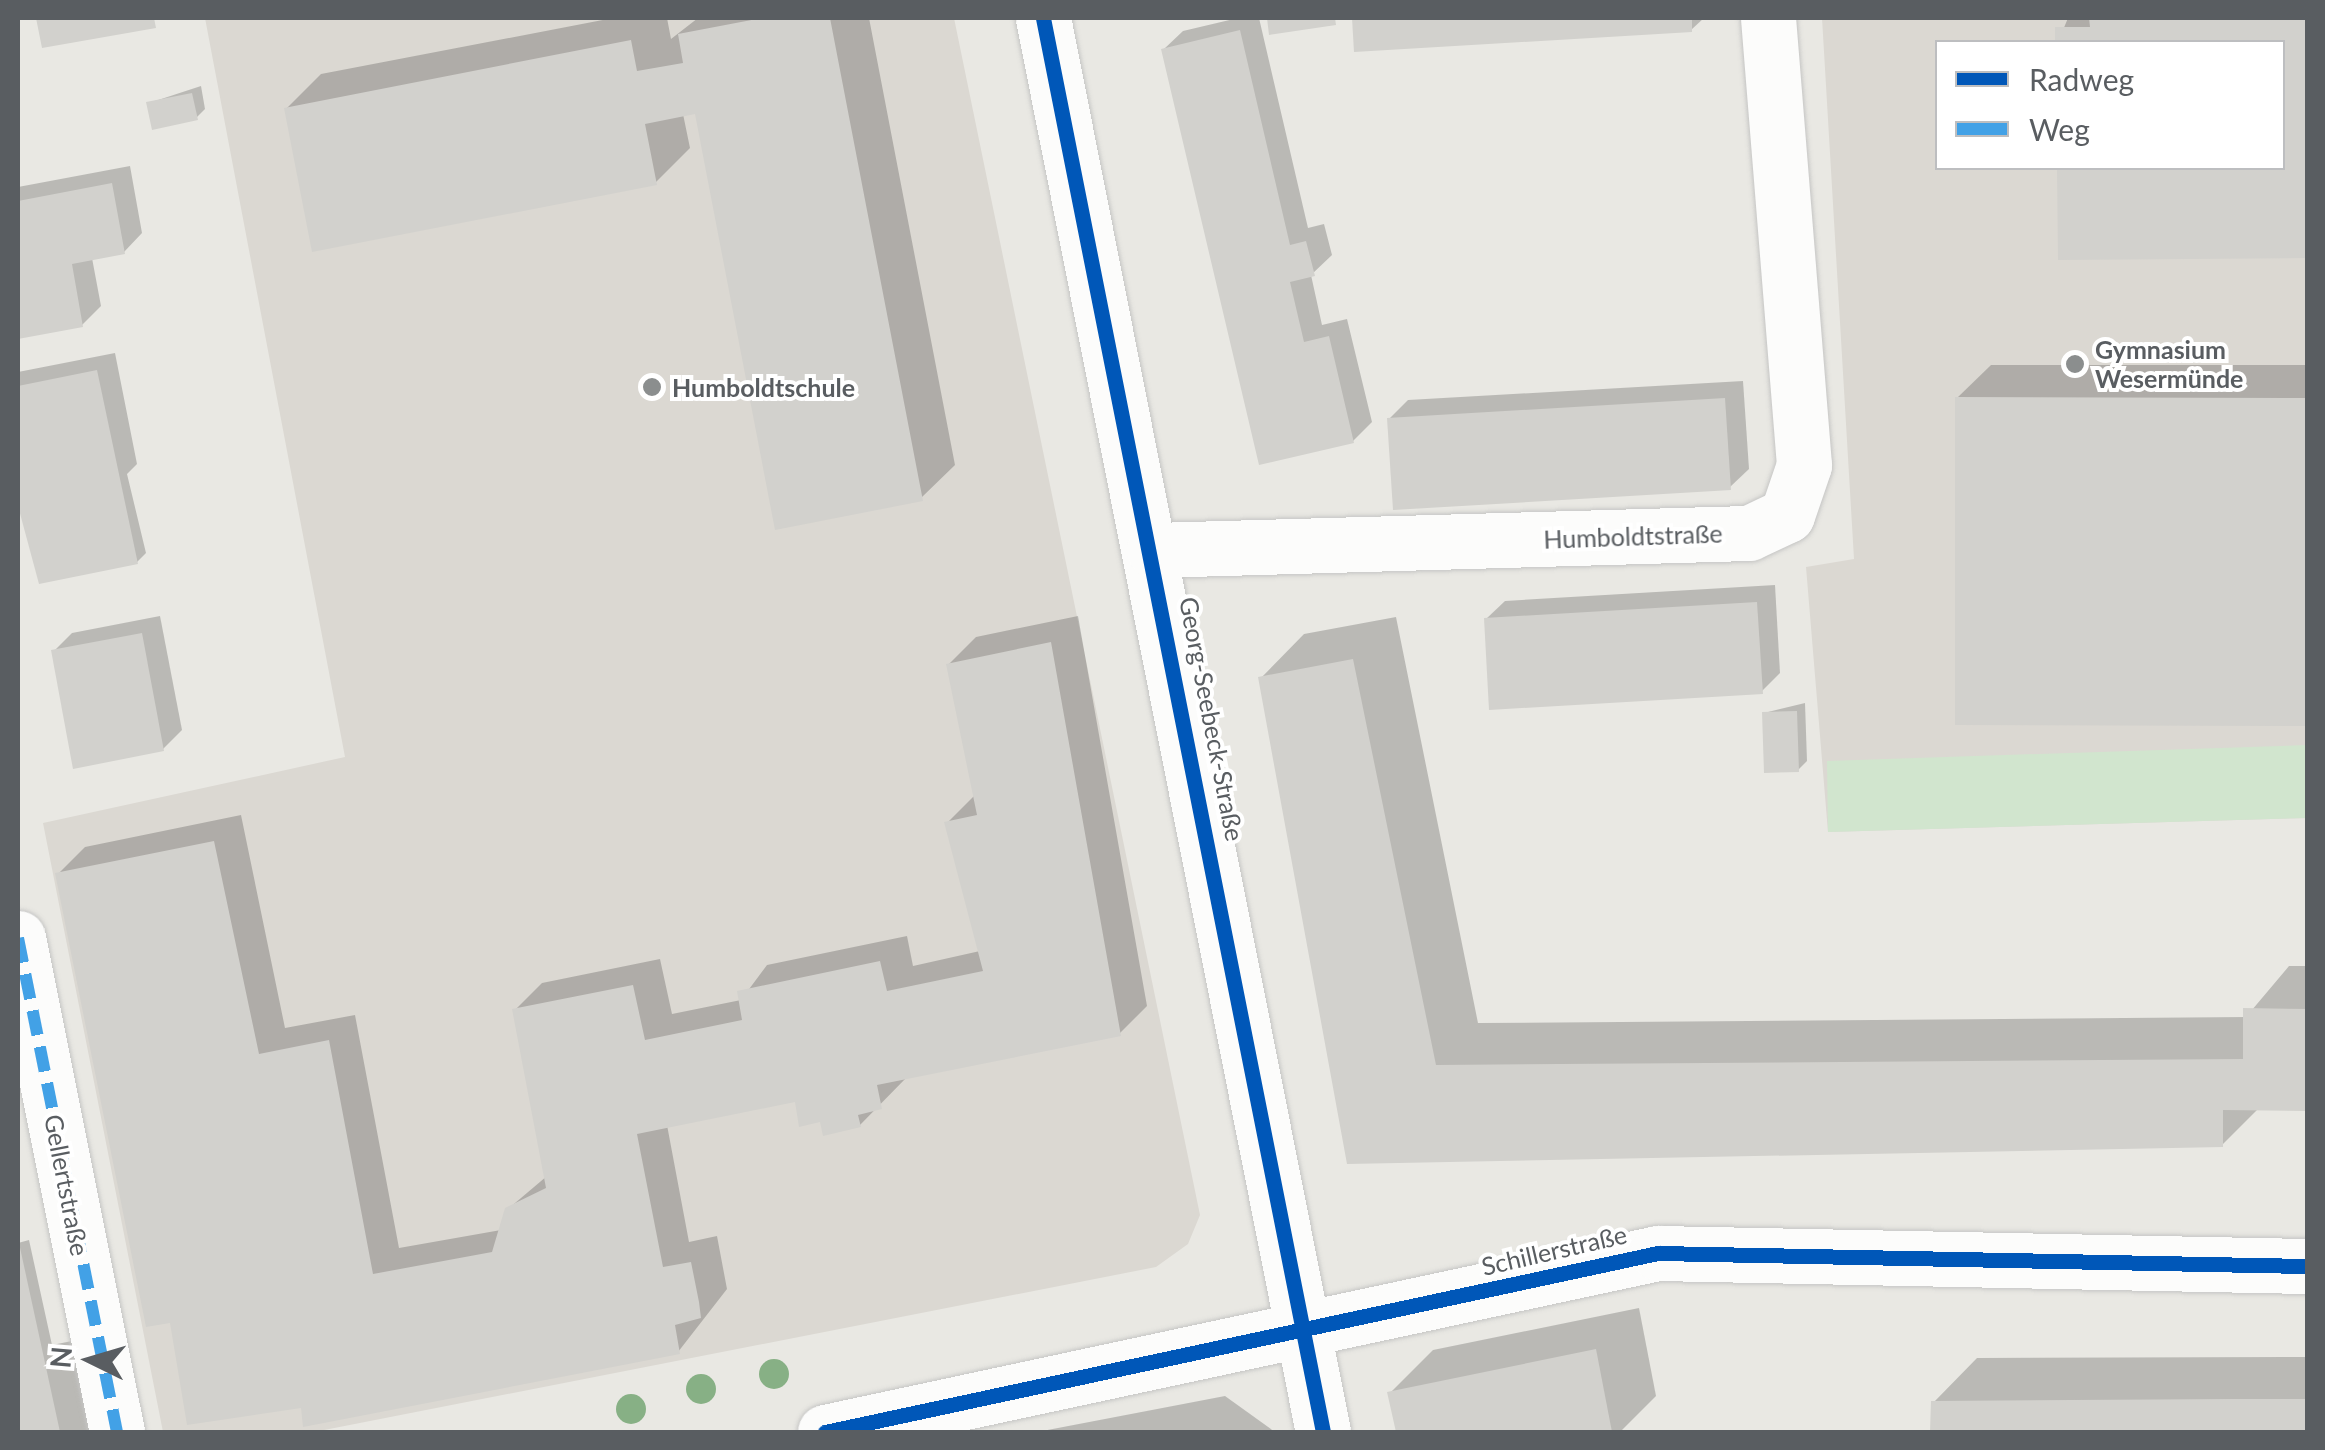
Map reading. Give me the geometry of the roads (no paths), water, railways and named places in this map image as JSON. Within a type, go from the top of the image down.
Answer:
[{"type":"street","name":"Georg-Seebeck-Straße","points":[[1042,18],[1154,550],[1323,1432]]},
{"type":"street","name":"Humboldtstraße","points":[[1154,550],[1749,533],[1787,515],[1804,465],[1768,18]]},
{"type":"street","name":"Gellertstraße","points":[[18,938],[117,1432]]},
{"type":"street","name":"Schillerstraße","points":[[825,1432],[1658,1253],[2308,1266]]},
{"type":"place","name":"Gymnasium Wesermünde","points":[[2075,364]]},
{"type":"place","name":"Humboldtschule","points":[[652,387]]}]
